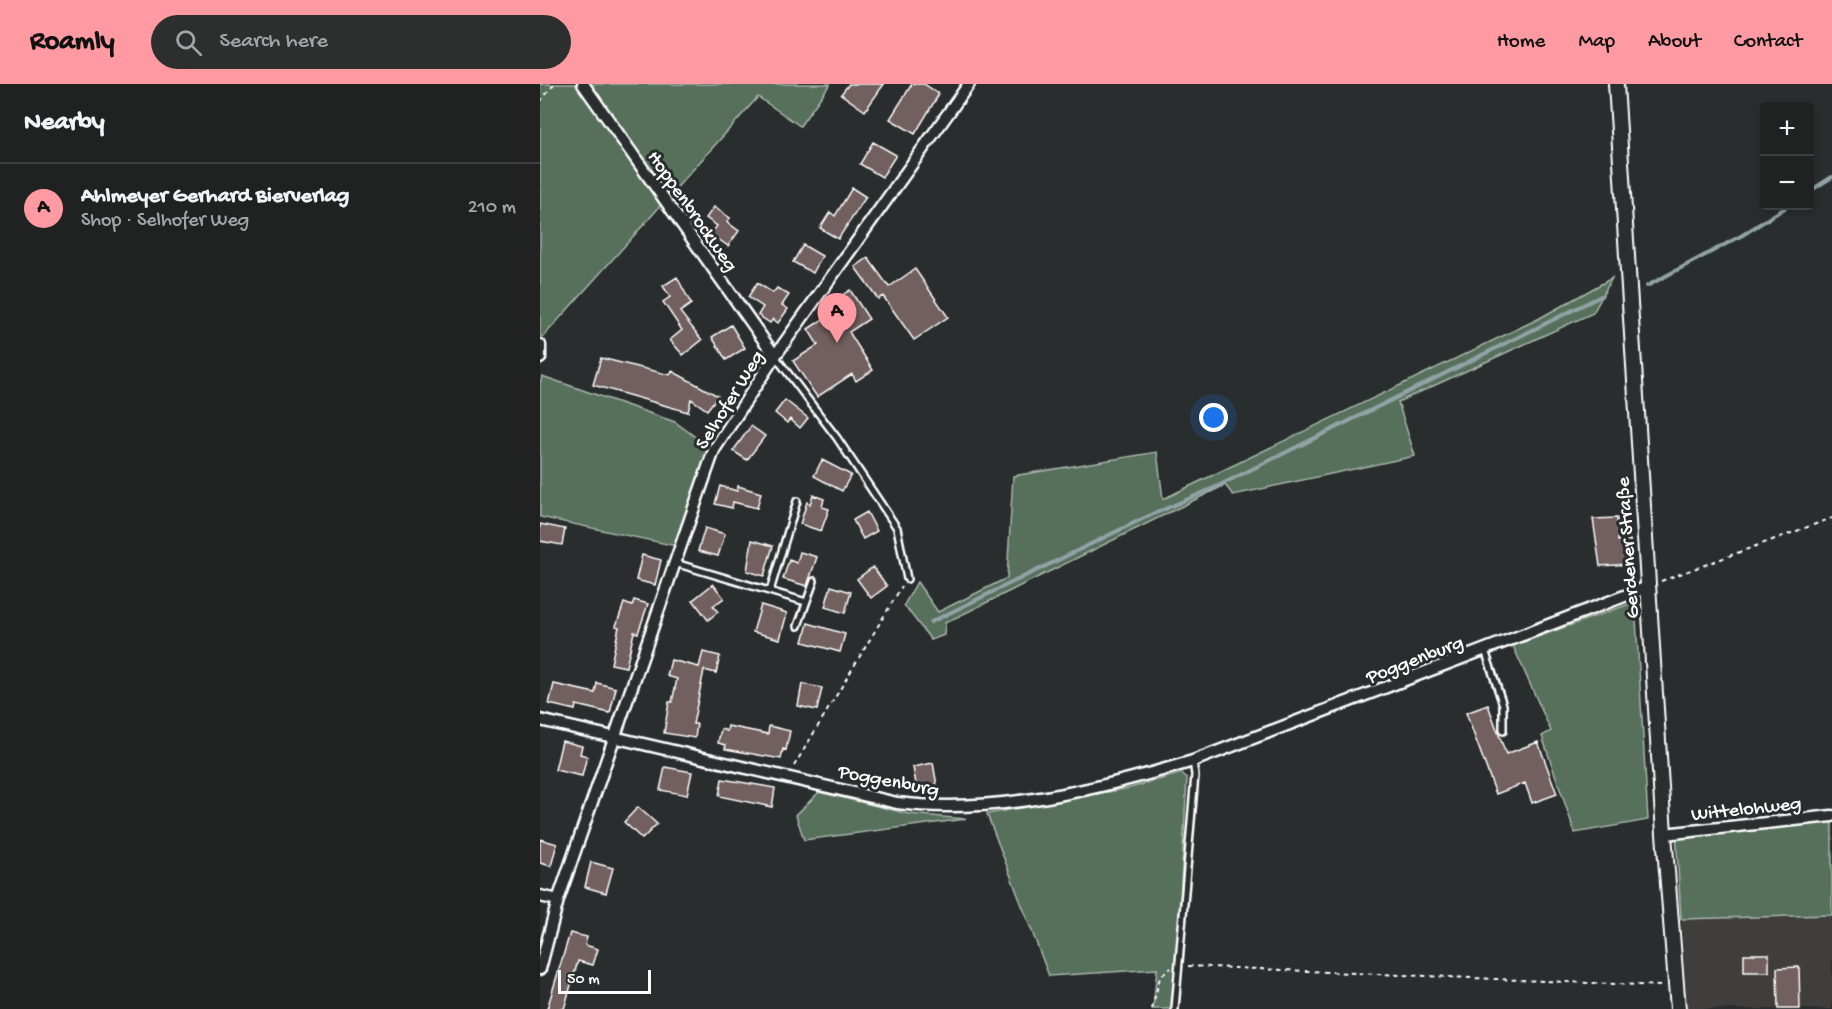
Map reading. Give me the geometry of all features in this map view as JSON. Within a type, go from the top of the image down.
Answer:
[{"type":"main road","name":"Gerdener Straße","points":[[1616,84],[1664,834],[1678,1009]]},
{"type":"street","name":"Hoppenbrockweg","points":[[583,84],[775,356]]},
{"type":"street","name":"Selhofer Weg","points":[[540,969],[558,900],[714,450],[775,356],[969,84]]},
{"type":"street","points":[[540,345],[540,358]]},
{"type":"street","name":"Poggenburg","points":[[614,737],[897,803],[937,808],[969,807],[1128,781],[1193,761],[1648,587]]},
{"type":"street","points":[[540,720],[614,737]]},
{"type":"street","name":"Wittelohweg","points":[[1664,834],[1832,816]]},
{"type":"street","points":[[540,896],[558,900]]},
{"type":"lane","points":[[775,356],[837,438],[897,528],[907,579]]},
{"type":"lane","points":[[770,591],[797,501]]},
{"type":"lane","points":[[675,563],[806,602]]},
{"type":"lane","points":[[798,626],[814,581]]},
{"type":"lane","points":[[1485,650],[1503,705],[1503,731]]},
{"type":"lane","points":[[1175,1009],[1195,775],[1193,761]]},
{"type":"path","points":[[540,102],[554,84]]},
{"type":"path","points":[[1648,587],[1832,518]]},
{"type":"path","points":[[788,776],[907,579]]},
{"type":"path","points":[[1152,1009],[1160,977],[1165,971],[1178,966],[1677,987]]},
{"type":"shaded area","points":[[1832,915],[1832,1009],[1687,1009],[1681,919]]},
{"type":"green space","points":[[540,84],[830,84],[800,126],[758,97],[543,337],[540,336]]},
{"type":"green space","points":[[1612,278],[1593,313],[1398,402],[1415,456],[1233,495],[1225,485],[945,623],[944,635],[931,640],[904,605],[917,582],[938,612],[1007,578],[1013,476],[1157,452],[1163,499],[1538,319]]},
{"type":"green space","points":[[542,376],[675,422],[709,447],[676,546],[540,517],[540,384]]},
{"type":"green space","points":[[1635,602],[1648,820],[1575,833],[1542,736],[1551,731],[1513,646]]},
{"type":"green space","points":[[1182,773],[1187,778],[1174,1009],[1153,1009],[1157,969],[1049,976],[987,814],[1130,788]]},
{"type":"green space","points":[[819,792],[909,814],[966,819],[804,840],[796,815]]},
{"type":"green space","points":[[1832,818],[1832,915],[1681,919],[1676,832]]},
{"type":"building","points":[[849,84],[884,84],[865,111],[841,94]]},
{"type":"building","points":[[912,84],[924,84],[939,94],[915,134],[890,119]]},
{"type":"building","points":[[873,142],[896,155],[882,177],[860,164]]},
{"type":"building","points":[[852,188],[866,197],[838,239],[820,228],[830,212],[835,216]]},
{"type":"building","points":[[714,207],[730,218],[727,222],[739,231],[728,246],[711,234],[717,226],[706,218]]},
{"type":"building","points":[[803,245],[822,256],[813,273],[793,262]]},
{"type":"building","points":[[868,258],[889,287],[915,269],[948,317],[914,340],[883,296],[878,299],[855,267]]},
{"type":"building","points":[[677,277],[691,304],[680,312],[702,340],[683,355],[670,340],[682,330],[663,302],[670,297],[663,286]]},
{"type":"building","points":[[757,283],[773,293],[777,288],[789,295],[782,305],[788,309],[778,323],[773,319],[770,323],[758,315],[763,307],[748,297]]},
{"type":"building","points":[[850,290],[869,319],[849,332],[873,370],[856,381],[852,374],[817,397],[793,361],[818,345],[808,329],[840,308],[835,300]]},
{"type":"building","points":[[731,325],[745,348],[726,360],[712,337]]},
{"type":"building","points":[[601,358],[670,375],[672,371],[718,396],[707,410],[691,399],[688,412],[593,385]]},
{"type":"building","points":[[785,400],[808,418],[800,428],[790,419],[787,423],[775,413]]},
{"type":"building","points":[[751,426],[765,436],[747,460],[733,451]]},
{"type":"building","points":[[822,460],[851,475],[842,491],[814,476]]},
{"type":"building","points":[[720,486],[737,491],[738,486],[761,493],[757,508],[733,502],[732,508],[715,504]]},
{"type":"building","points":[[813,495],[824,499],[822,507],[829,509],[821,531],[800,524],[807,502],[810,504]]},
{"type":"building","points":[[867,512],[877,531],[863,539],[853,520]]},
{"type":"building","points":[[1617,518],[1618,541],[1630,540],[1632,564],[1600,566],[1593,519]]},
{"type":"building","points":[[540,524],[565,529],[562,545],[540,541]]},
{"type":"building","points":[[705,528],[725,534],[718,556],[698,551]]},
{"type":"building","points":[[752,540],[773,546],[764,576],[747,571]]},
{"type":"building","points":[[800,552],[817,557],[807,586],[783,579],[789,560],[797,563]]},
{"type":"building","points":[[642,555],[661,560],[655,585],[636,580]]},
{"type":"building","points":[[873,567],[887,586],[871,598],[857,579]]},
{"type":"building","points":[[713,584],[724,598],[713,606],[718,612],[708,620],[693,600]]},
{"type":"building","points":[[831,586],[851,592],[845,613],[825,607]]},
{"type":"building","points":[[634,600],[648,604],[638,633],[634,632],[626,667],[611,664],[619,627],[616,626],[624,603],[632,606]]},
{"type":"building","points":[[761,605],[787,613],[780,639],[753,632]]},
{"type":"building","points":[[808,623],[845,634],[840,652],[803,642]]},
{"type":"building","points":[[703,652],[720,656],[716,673],[704,670],[693,724],[697,724],[695,738],[664,733],[669,702],[672,702],[677,679],[667,676],[671,660],[699,667]]},
{"type":"building","points":[[597,683],[616,688],[610,713],[576,705],[575,710],[549,704],[554,684],[595,693]]},
{"type":"building","points":[[802,684],[822,688],[817,710],[798,706]]},
{"type":"building","points":[[1488,705],[1506,754],[1538,742],[1557,794],[1532,803],[1525,783],[1496,794],[1466,713]]},
{"type":"building","points":[[728,726],[768,734],[769,726],[790,731],[786,750],[783,749],[781,759],[725,749],[726,745],[718,743],[721,729],[727,731]]},
{"type":"building","points":[[562,741],[582,746],[580,754],[587,756],[582,776],[555,770]]},
{"type":"building","points":[[933,763],[937,786],[917,790],[913,767]]},
{"type":"building","points":[[665,767],[692,772],[687,795],[660,790]]},
{"type":"building","points":[[722,779],[775,788],[772,807],[719,796]]},
{"type":"building","points":[[638,807],[657,824],[642,839],[624,822]]},
{"type":"building","points":[[540,839],[557,844],[551,866],[540,863]]},
{"type":"building","points":[[591,862],[613,868],[606,893],[585,887]]},
{"type":"building","points":[[570,933],[587,937],[585,945],[598,949],[593,965],[578,961],[564,1009],[547,1009]]},
{"type":"building","points":[[1744,954],[1769,954],[1769,972],[1744,972]]},
{"type":"building","points":[[1799,967],[1800,1009],[1778,1009],[1777,968]]},
{"type":"waterway","points":[[1814,188],[1832,177]]},
{"type":"waterway","points":[[1647,286],[1741,236],[1782,210]]},
{"type":"waterway","points":[[931,622],[1142,519],[1218,486],[1601,296]]},
{"type":"place","name":"Ahlmeyer Gerhard Bierverlag","points":[[837,343]]}]
